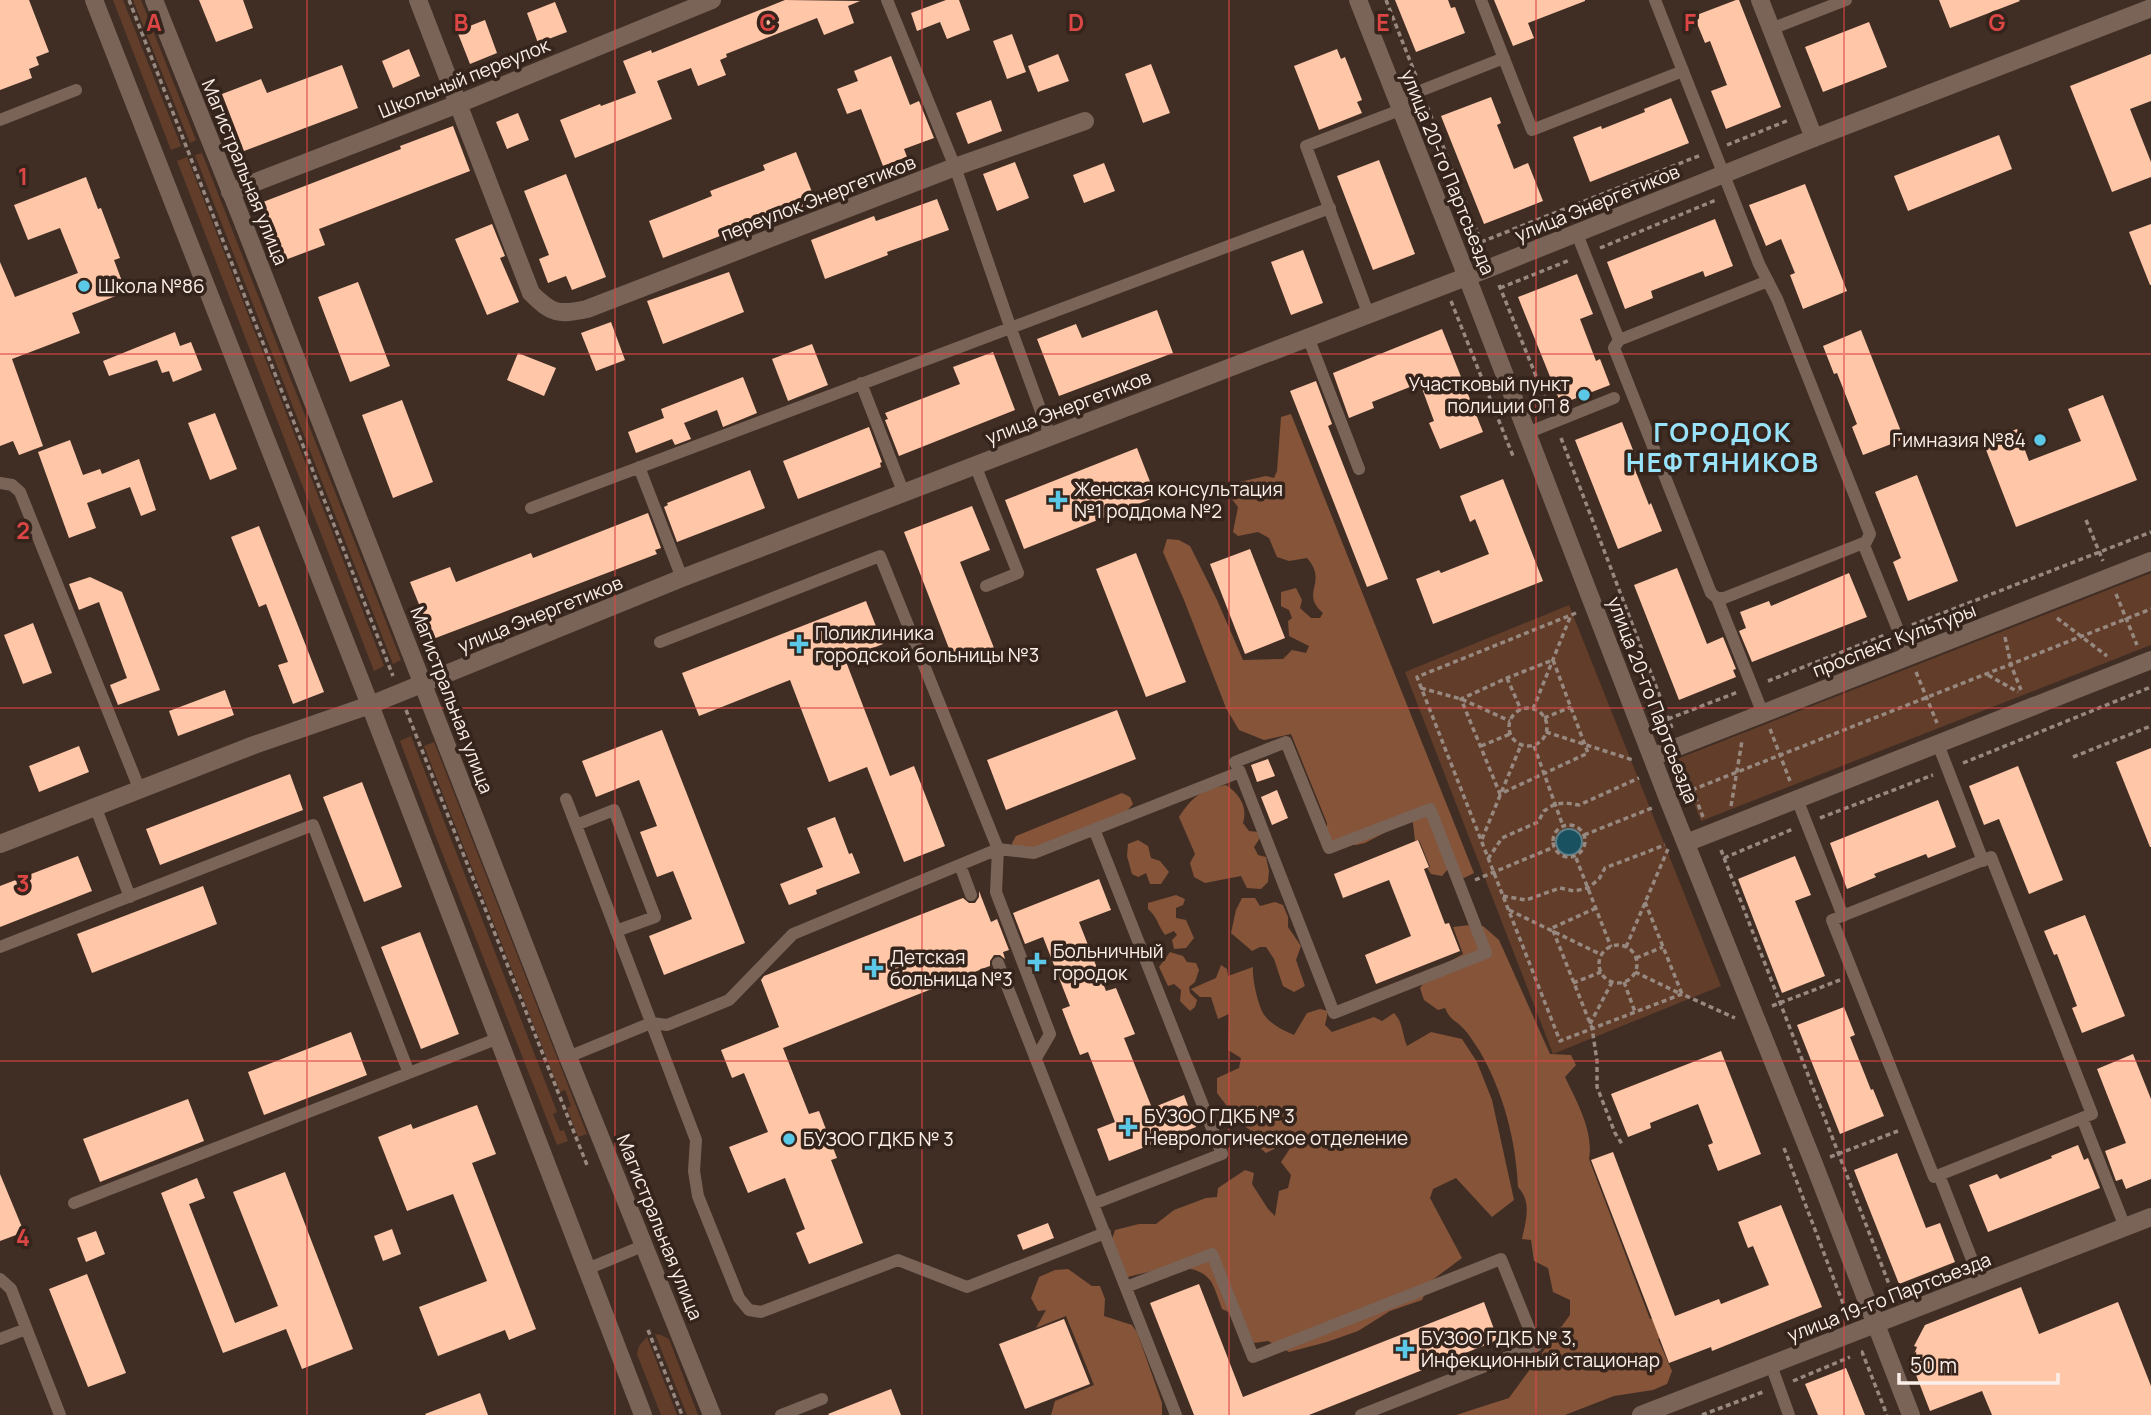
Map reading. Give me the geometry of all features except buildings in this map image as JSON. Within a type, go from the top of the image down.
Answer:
[{"type":"street","points":[[94,0],[499,1038],[642,1415]]},
{"type":"street","name":"Магистральная улица","points":[[154,0],[568,1056],[712,1415]]},
{"type":"street","points":[[418,0],[458,104]]},
{"type":"street","name":"Школьный переулок","points":[[230,192],[458,104],[712,0]]},
{"type":"street","name":"улица 20-го Партсъезда","points":[[1358,0],[1653,757],[1668,799],[1674,845],[1754,1014],[1912,1415]]},
{"type":"street","points":[[1760,0],[1814,138]]},
{"type":"street","name":"улица Энергетиков","points":[[0,844],[139,788],[370,705],[682,578],[1467,277],[1814,138],[2151,8]]},
{"type":"street","name":"переулок Энергетиков","points":[[458,104],[531,293],[546,309],[566,314],[587,309],[955,167],[1085,121]]},
{"type":"street","name":"проспект Культуры","points":[[1653,757],[2151,561]]},
{"type":"street","points":[[1674,845],[2124,671],[2146,659]]},
{"type":"street","name":"улица 19-го Партсъезда","points":[[1641,1415],[2151,1217]]},
{"type":"lane","points":[[887,0],[955,167],[1050,436]]},
{"type":"lane","points":[[1481,0],[1532,130],[1683,71]]},
{"type":"lane","points":[[1655,0],[1870,534],[1866,542],[1724,598],[1717,598]]},
{"type":"lane","points":[[1771,29],[1846,0]]},
{"type":"lane","points":[[1368,313],[1306,146],[1399,105],[1421,90],[1504,58]]},
{"type":"lane","points":[[0,120],[76,90]]},
{"type":"lane","points":[[531,509],[1330,208]]},
{"type":"lane","points":[[1577,234],[1619,340]]},
{"type":"lane","points":[[1763,714],[1717,598],[1711,593],[1614,348],[1619,340],[1768,281]]},
{"type":"lane","points":[[1308,337],[1359,469]]},
{"type":"lane","points":[[861,383],[904,494]]},
{"type":"lane","points":[[1527,433],[1614,398]]},
{"type":"lane","points":[[975,465],[1018,573],[986,586]]},
{"type":"lane","points":[[639,467],[682,578]]},
{"type":"lane","points":[[0,483],[12,485],[20,492],[139,788]]},
{"type":"lane","points":[[1863,543],[1909,656]]},
{"type":"lane","points":[[660,642],[880,556],[998,849],[996,892],[1050,1034],[1036,1058]]},
{"type":"lane","points":[[1286,741],[1328,848],[1430,808],[1486,953],[1334,1013],[1240,772],[1235,762],[1286,741]]},
{"type":"lane","points":[[1941,743],[1983,861]]},
{"type":"lane","points":[[568,1056],[651,1023],[667,1026],[729,1000],[793,934],[998,849],[1034,853],[1240,772]]},
{"type":"lane","points":[[566,799],[696,1140],[694,1171],[698,1196],[739,1298],[749,1310],[761,1312],[898,1260],[967,1287],[1105,1233]]},
{"type":"lane","points":[[1797,799],[1843,916]]},
{"type":"lane","points":[[95,806],[130,897]]},
{"type":"lane","points":[[576,825],[614,810],[655,917],[616,931]]},
{"type":"lane","points":[[0,947],[313,825],[409,1073]]},
{"type":"lane","points":[[1093,1205],[1222,1154],[1094,829]]},
{"type":"lane","points":[[1991,857],[2092,1114],[1934,1177],[1832,920],[1843,916],[1991,857]]},
{"type":"lane","points":[[960,865],[971,895]]},
{"type":"lane","points":[[998,962],[1177,1415]]},
{"type":"lane","points":[[74,1203],[499,1038]]},
{"type":"lane","points":[[2082,1118],[2125,1227]]},
{"type":"lane","points":[[1939,1175],[1981,1283]]},
{"type":"lane","points":[[587,1269],[645,1245]]},
{"type":"lane","points":[[1126,1287],[1212,1254],[1253,1357],[1501,1259],[1536,1346],[1361,1415]]},
{"type":"lane","points":[[0,1279],[11,1289],[60,1415]]},
{"type":"lane","points":[[0,1339],[26,1329]]},
{"type":"lane","points":[[1770,1366],[1789,1415]]},
{"type":"lane","points":[[781,1415],[821,1399]]},
{"type":"path","points":[[130,0],[587,1165]]},
{"type":"path","points":[[1387,0],[1481,242],[1555,422],[1675,734],[1676,748],[1706,825],[1721,828]]},
{"type":"path","points":[[1481,242],[1805,114]]},
{"type":"path","points":[[1500,288],[1731,194]]},
{"type":"path","points":[[2086,520],[2107,570]]},
{"type":"path","points":[[2113,585],[2146,659]]},
{"type":"path","points":[[2039,605],[2124,671]]},
{"type":"path","points":[[1584,835],[1692,789],[2151,609]]},
{"type":"path","points":[[1532,709],[1573,614],[1417,677],[1560,1041],[1591,1026],[1682,994]]},
{"type":"path","points":[[1987,675],[2023,694],[2011,665],[2002,620]]},
{"type":"path","points":[[1909,656],[1941,743]]},
{"type":"path","points":[[1461,699],[1553,660]]},
{"type":"path","points":[[1500,794],[1588,753],[1553,660]]},
{"type":"path","points":[[1507,678],[1521,710]]},
{"type":"path","points":[[1421,688],[1461,699],[1510,721]]},
{"type":"path","points":[[1461,699],[1500,794]]},
{"type":"path","points":[[1544,718],[1570,708]]},
{"type":"path","points":[[1532,709],[1544,718],[1546,732],[1542,740],[1534,745],[1521,745],[1510,734],[1510,721],[1513,715],[1521,710],[1532,709]]},
{"type":"path","points":[[1763,714],[1797,799]]},
{"type":"path","points":[[1745,721],[1736,772],[1721,828],[1779,1004],[1901,1314]]},
{"type":"path","points":[[2073,757],[2151,726]]},
{"type":"path","points":[[1546,732],[1633,760]]},
{"type":"path","points":[[1481,746],[1510,734]]},
{"type":"path","points":[[1481,841],[1521,745]]},
{"type":"path","points":[[1534,745],[1563,826]]},
{"type":"path","points":[[1488,859],[1502,838],[1538,822],[1544,811],[1555,804],[1579,805],[1640,777]]},
{"type":"path","points":[[1563,826],[1576,826],[1584,835],[1584,848],[1575,857],[1563,856],[1554,847],[1554,835],[1563,826]]},
{"type":"path","points":[[1503,896],[1526,900],[1560,888],[1574,891],[1588,888],[1595,884],[1605,869],[1674,845]]},
{"type":"path","points":[[1626,947],[1674,845]]},
{"type":"path","points":[[1460,886],[1554,847]]},
{"type":"path","points":[[1575,857],[1611,947]]},
{"type":"path","points":[[1645,902],[1682,994]]},
{"type":"path","points":[[1596,908],[1552,929],[1591,1026],[1597,1061],[1597,1087],[1622,1144]]},
{"type":"path","points":[[1508,910],[1602,955]]},
{"type":"path","points":[[1611,947],[1626,947],[1636,958],[1635,972],[1625,982],[1613,982],[1601,972],[1599,964],[1602,955],[1611,947]]},
{"type":"path","points":[[1636,958],[1663,947]]},
{"type":"path","points":[[1573,983],[1601,972]]},
{"type":"path","points":[[1635,972],[1736,1019]]},
{"type":"path","points":[[1754,1014],[1853,974]]},
{"type":"path","points":[[1591,1026],[1613,982]]},
{"type":"path","points":[[1625,982],[1636,1012]]},
{"type":"path","points":[[1814,1164],[1913,1125]]},
{"type":"path","points":[[648,1330],[682,1415]]},
{"type":"path","points":[[1702,1415],[1862,1352],[1887,1415]]},
{"type":"shaded area","points":[[113,0],[123,0],[181,146],[171,150]]},
{"type":"shaded area","points":[[133,0],[141,0],[196,140],[190,143]]},
{"type":"shaded area","points":[[202,153],[401,660],[393,664],[195,155]]},
{"type":"shaded area","points":[[187,157],[384,666],[374,671],[177,161]]},
{"type":"shaded area","points":[[1291,414],[1474,873],[1464,878],[1448,869],[1442,876],[1431,874],[1419,840],[1415,841],[1413,823],[1409,820],[1365,843],[1329,845],[1327,823],[1291,734],[1264,740],[1239,730],[1226,708],[1163,552],[1167,539],[1179,540],[1190,546],[1243,660],[1283,659],[1292,650],[1306,653],[1309,646],[1289,636],[1288,621],[1292,618],[1289,610],[1281,606],[1281,592],[1296,588],[1302,600],[1300,608],[1311,618],[1320,618],[1323,613],[1313,599],[1313,567],[1307,558],[1289,561],[1277,557],[1269,538],[1258,532],[1238,536],[1233,532],[1238,507],[1231,498],[1235,483],[1266,476],[1274,478],[1277,471],[1281,417]]},
{"type":"shaded area","points":[[2151,573],[2151,645],[1701,821],[1677,759]]},
{"type":"shaded area","points":[[1569,605],[1721,986],[1553,1054],[1405,672]]},
{"type":"shaded area","points":[[411,736],[557,1112],[553,1114],[560,1131],[564,1130],[568,1141],[557,1145],[434,832],[400,741]]},
{"type":"shaded area","points":[[434,742],[587,1134],[578,1137],[567,1108],[571,1106],[565,1090],[560,1092],[424,746]]},
{"type":"shaded area","points":[[1226,785],[1241,801],[1243,823],[1249,831],[1258,832],[1260,838],[1254,847],[1258,855],[1266,857],[1269,871],[1268,882],[1261,889],[1247,888],[1241,876],[1205,883],[1194,877],[1190,863],[1195,854],[1179,817],[1198,795]]},
{"type":"shaded area","points":[[1122,793],[1130,797],[1133,804],[1127,811],[1034,850],[1013,848],[1012,843],[1016,836]]},
{"type":"shaded area","points":[[1138,840],[1148,846],[1151,858],[1160,861],[1169,872],[1161,884],[1150,884],[1146,873],[1138,877],[1132,874],[1127,856],[1128,844]]},
{"type":"shaded area","points":[[1176,895],[1185,899],[1183,905],[1176,908],[1176,918],[1186,920],[1194,938],[1186,948],[1174,949],[1172,940],[1177,935],[1174,931],[1165,935],[1148,909],[1148,903]]},
{"type":"shaded area","points":[[1242,898],[1255,898],[1260,906],[1275,902],[1283,905],[1288,917],[1288,927],[1301,946],[1296,960],[1305,986],[1294,992],[1283,986],[1274,959],[1266,947],[1252,951],[1231,933],[1236,910]]},
{"type":"shaded area","points":[[1483,926],[1499,940],[1550,1054],[1571,1055],[1576,1065],[1565,1077],[1587,1128],[1589,1159],[1650,1319],[1666,1315],[1670,1334],[1658,1339],[1672,1371],[1667,1384],[1653,1390],[1614,1396],[1565,1415],[1456,1415],[1509,1398],[1570,1315],[1570,1300],[1553,1292],[1548,1268],[1534,1261],[1531,1240],[1522,1239],[1526,1218],[1525,1199],[1518,1187],[1507,1116],[1495,1082],[1479,1050],[1465,1030],[1451,1018],[1445,1008],[1438,1010],[1424,1000],[1420,988],[1432,971],[1463,954],[1453,927]]},
{"type":"shaded area","points":[[1170,952],[1183,956],[1187,962],[1196,963],[1199,970],[1195,982],[1189,987],[1190,993],[1197,1000],[1190,1011],[1180,1001],[1181,990],[1174,984],[1168,986],[1159,967]]},
{"type":"shaded area","points":[[1221,965],[1227,969],[1228,976],[1253,967],[1253,978],[1262,1012],[1275,1025],[1294,1035],[1307,1013],[1320,1009],[1328,1011],[1325,1025],[1332,1032],[1374,1017],[1382,1021],[1394,1013],[1401,1024],[1407,1046],[1431,1032],[1462,1039],[1477,1062],[1492,1100],[1514,1200],[1492,1217],[1456,1178],[1433,1189],[1430,1198],[1462,1258],[1431,1281],[1422,1300],[1390,1311],[1358,1331],[1289,1352],[1268,1341],[1254,1343],[1243,1319],[1222,1309],[1212,1283],[1196,1270],[1173,1268],[1128,1277],[1122,1269],[1112,1239],[1115,1230],[1139,1224],[1156,1224],[1174,1210],[1206,1198],[1217,1197],[1218,1188],[1245,1170],[1254,1173],[1252,1184],[1275,1216],[1279,1191],[1288,1188],[1291,1175],[1281,1162],[1293,1144],[1286,1145],[1281,1140],[1277,1142],[1278,1147],[1266,1153],[1252,1141],[1250,1130],[1239,1122],[1217,1093],[1217,1078],[1239,1068],[1241,1058],[1228,1050],[1229,1014],[1218,1019],[1211,997],[1200,997],[1191,989],[1216,978]]},
{"type":"shaded area","points":[[1068,1269],[1092,1286],[1100,1286],[1105,1299],[1104,1316],[1132,1325],[1137,1332],[1162,1403],[1162,1415],[1051,1415],[1055,1401],[1094,1385],[1066,1316],[1036,1328],[1046,1310],[1038,1311],[1031,1298],[1039,1277],[1055,1270]]},
{"type":"shaded area","points":[[655,1334],[669,1339],[698,1415],[687,1415]]},
{"type":"shaded area","points":[[647,1337],[677,1415],[661,1415],[637,1354],[639,1346]]},
{"type":"water","points":[[1569,829],[1578,833],[1582,842],[1578,851],[1569,855],[1560,851],[1556,842],[1560,833]]},
{"type":"place","name":"Школа №86","points":[[84,286]]},
{"type":"place","name":"Участковый пункт полиции ОП 8","points":[[1584,395]]},
{"type":"place","name":"Гимназия №84","points":[[2040,440]]},
{"type":"place","name":"Женская консультация №1 роддома №2","points":[[1058,500]]},
{"type":"place","name":"Поликлиника городской больницы №3","points":[[799,644]]},
{"type":"place","name":"Больничный городок","points":[[1037,962]]},
{"type":"place","name":"Детская больница №3","points":[[874,968]]},
{"type":"place","name":"БУЗОО ГДКБ № 3 Неврологическое отделение","points":[[1128,1127]]},
{"type":"place","name":"БУЗОО ГДКБ № 3","points":[[789,1139]]},
{"type":"place","name":"БУЗОО ГДКБ № 3, Инфекционный стационар","points":[[1405,1349]]},
{"type":"district","name":"ГОРОДОК НЕФТЯНИКОВ","points":[[1723,448]]}]
